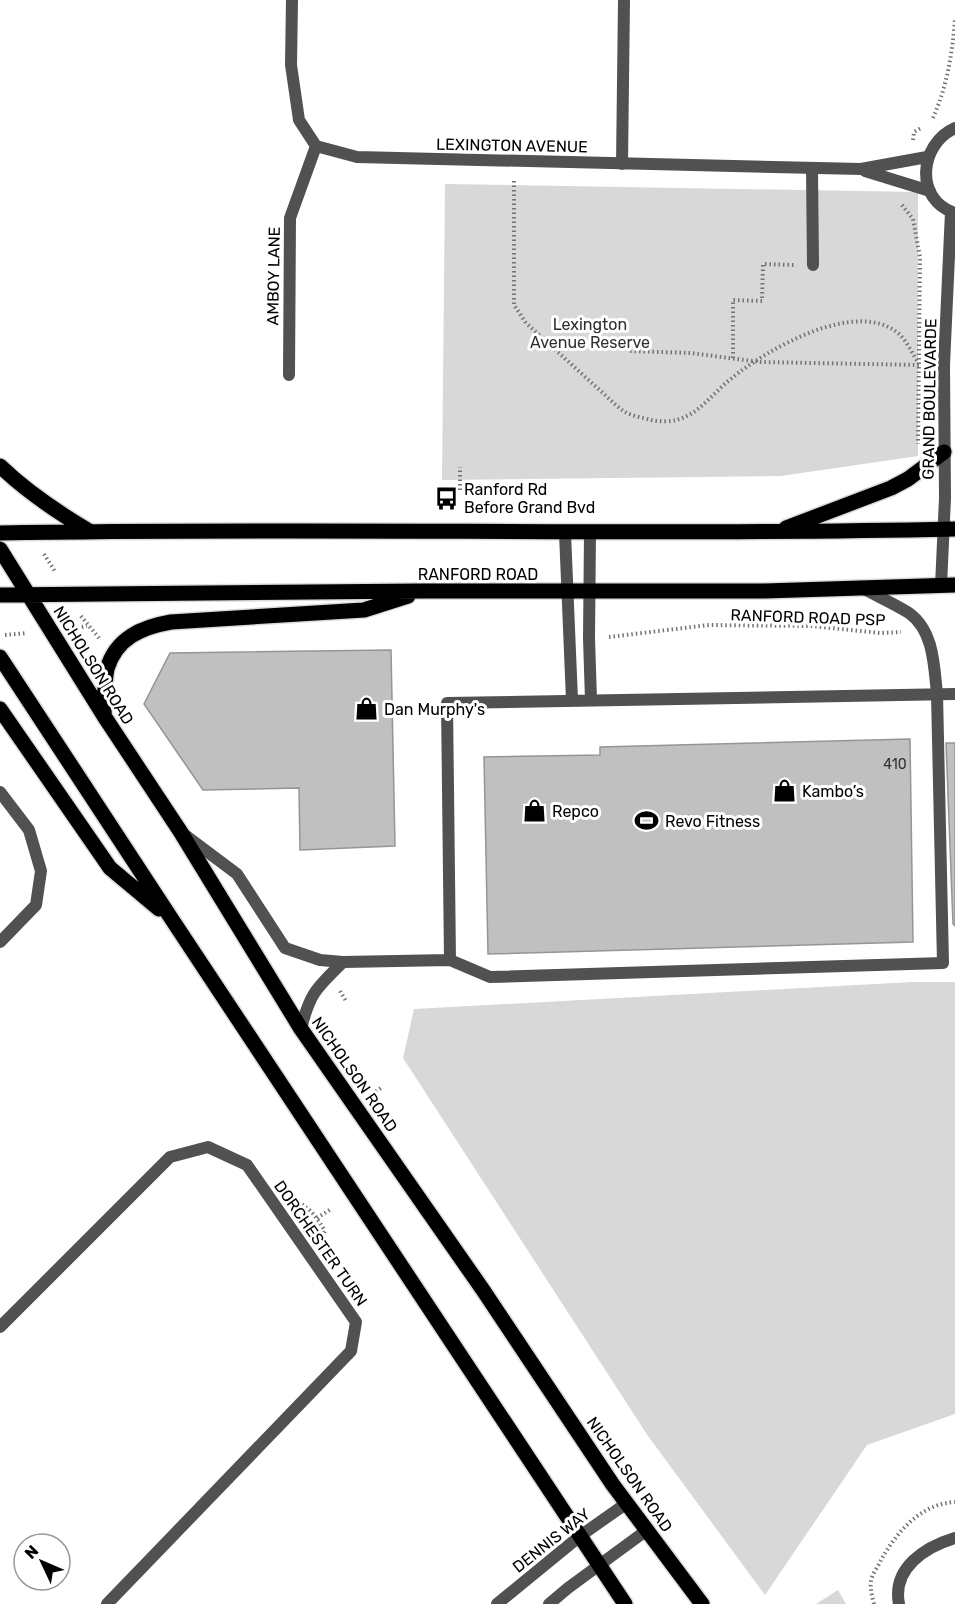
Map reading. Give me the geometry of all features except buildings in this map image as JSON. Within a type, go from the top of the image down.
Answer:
[{"type":"main road","points":[[778,531],[891,488],[908,479],[944,452]]},
{"type":"main road","points":[[0,466],[48,506],[90,531]]},
{"type":"main road","points":[[0,533],[90,531],[590,533],[949,529]]},
{"type":"main road","name":"NICHOLSON ROAD","points":[[0,549],[104,716],[180,831],[301,1029],[483,1290],[606,1475],[702,1604]]},
{"type":"main road","name":"RANFORD ROAD","points":[[0,595],[422,591],[589,592],[948,586]]},
{"type":"main road","points":[[104,716],[107,670],[115,651],[131,635],[149,626],[171,622],[364,610],[422,591]]},
{"type":"main road","points":[[0,657],[625,1604]]},
{"type":"main road","points":[[0,709],[110,868],[171,918]]},
{"type":"street","points":[[292,0],[291,65],[299,120],[316,146]]},
{"type":"street","points":[[622,164],[624,0]]},
{"type":"street","points":[[930,191],[925,174],[927,157],[934,143],[946,132],[955,128]]},
{"type":"street","name":"LEXINGTON AVENUE","points":[[316,146],[357,157],[812,169],[861,169],[927,157]]},
{"type":"street","name":"AMBOY LANE","points":[[289,375],[290,218],[316,146]]},
{"type":"street","points":[[812,169],[813,266]]},
{"type":"street","name":"LEXINGTON AVENUE","points":[[861,169],[930,191]]},
{"type":"street","name":"GRAND BOULEVARDE","points":[[930,191],[939,203],[953,213],[944,365],[944,452],[949,529],[948,586]]},
{"type":"street","points":[[565,533],[572,700]]},
{"type":"street","points":[[590,533],[591,700]]},
{"type":"street","points":[[180,831],[237,874],[285,948],[320,960],[343,962],[450,960],[490,977],[943,963],[949,959],[934,655],[925,632],[910,614],[864,589]]},
{"type":"street","points":[[450,960],[447,703],[955,694]]},
{"type":"street","points":[[0,792],[28,830],[41,871],[36,905],[0,942]]},
{"type":"street","points":[[301,1029],[307,1004],[318,986],[343,962]]},
{"type":"street","name":"DORCHESTER TURN","points":[[0,1328],[170,1157],[208,1146],[247,1165],[356,1322],[351,1351],[106,1604]]},
{"type":"street","name":"DENNIS WAY","points":[[497,1604],[580,1536],[627,1503]]},
{"type":"street","points":[[549,1604],[647,1530]]},
{"type":"street","points":[[899,1604],[901,1579],[916,1557],[940,1543],[955,1539]]},
{"type":"path","points":[[932,122],[944,93],[952,58],[955,20]]},
{"type":"path","points":[[910,160],[914,132],[923,127]]},
{"type":"path","points":[[514,181],[514,305],[526,323],[626,412],[652,420],[673,422],[699,410],[732,377],[756,362],[804,333],[830,324],[863,322],[880,324],[899,334],[920,365]]},
{"type":"path","points":[[908,183],[905,206],[913,219],[920,257],[919,441],[915,451]]},
{"type":"path","points":[[733,358],[734,300],[762,301],[763,264],[813,266]]},
{"type":"path","points":[[630,351],[692,353],[756,362],[944,365]]},
{"type":"path","points":[[460,467],[460,490]]},
{"type":"path","name":"RANFORD ROAD PSP","points":[[600,639],[624,634],[709,625],[812,626],[880,633],[908,632]]},
{"type":"path","points":[[87,626],[93,633]]},
{"type":"path","points":[[317,1218],[331,1209]]},
{"type":"path","points":[[874,1604],[871,1578],[892,1540],[915,1517],[930,1508],[955,1502]]},
{"type":"green space","name":"Lexington Avenue Reserve","points":[[445,184],[918,192],[918,456],[781,476],[442,480]]},
{"type":"green space","points":[[912,982],[955,982],[955,1414],[867,1445],[765,1595],[648,1436],[403,1058],[414,1009]]},
{"type":"green space","points":[[838,1590],[846,1604],[816,1604]]},
{"type":"place","name":"Ranford Rd Before Grand Bvd","points":[[446,498]]},
{"type":"place","name":"Dan Murphy's","points":[[366,709]]},
{"type":"place","name":"Kambo’s","points":[[784,791]]},
{"type":"place","name":"Repco","points":[[534,811]]},
{"type":"place","name":"Revo Fitness","points":[[647,821]]}]
